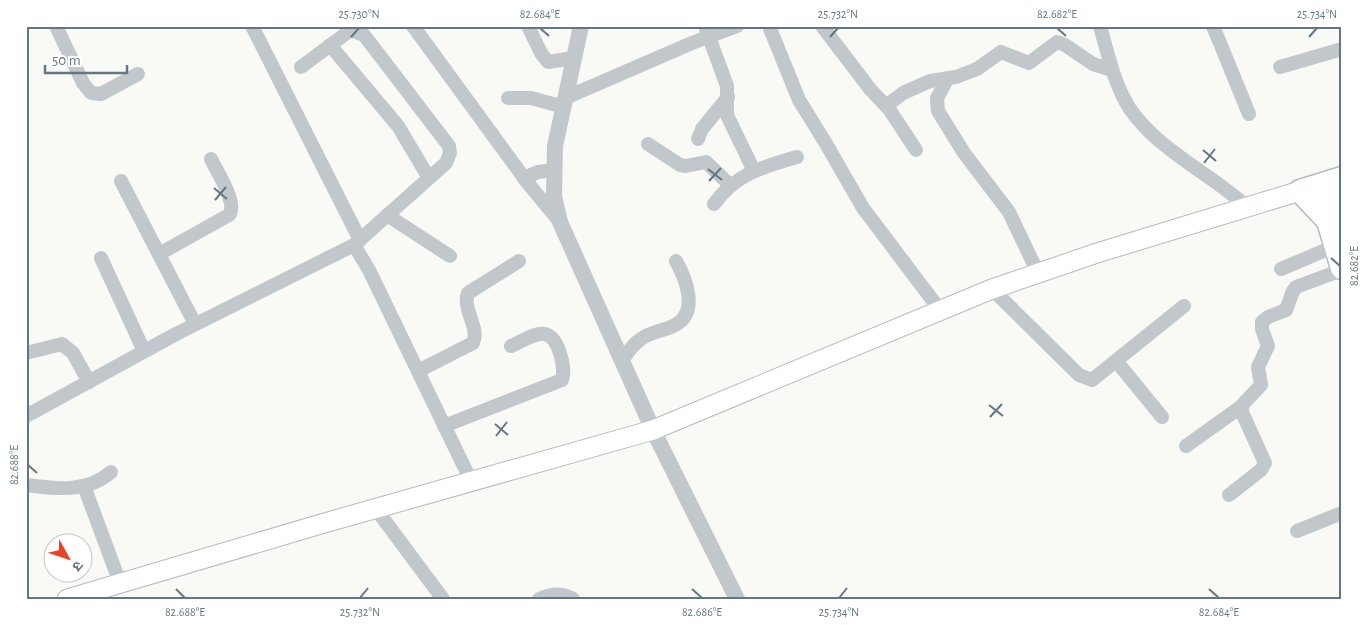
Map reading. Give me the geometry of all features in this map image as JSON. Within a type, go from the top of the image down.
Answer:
[{"type":"highway","points":[[1328,221],[1337,180],[1300,191],[1328,221],[1342,269]]},
{"type":"main road","points":[[67,599],[653,430],[813,365],[992,288],[1300,191]]},
{"type":"street","points":[[56,26],[83,83],[91,93],[101,94],[138,74]]},
{"type":"street","points":[[252,26],[472,483]]},
{"type":"street","points":[[412,26],[524,178],[560,222]]},
{"type":"street","points":[[528,26],[541,53],[548,62],[573,58]]},
{"type":"street","points":[[581,26],[555,146],[553,170],[554,196],[560,222],[653,430],[737,599]]},
{"type":"street","points":[[508,98],[531,98],[564,102],[707,31],[738,26]]},
{"type":"street","points":[[769,26],[799,100],[863,208],[940,310]]},
{"type":"street","points":[[822,26],[886,106],[916,150]]},
{"type":"street","points":[[1100,26],[1112,70],[1130,109],[1155,136],[1247,207]]},
{"type":"street","points":[[1213,26],[1248,114]]},
{"type":"street","points":[[26,416],[195,324],[357,242],[450,157],[449,146],[364,36],[353,30],[301,66]]},
{"type":"street","points":[[707,31],[727,86],[727,116],[754,171]]},
{"type":"street","points":[[886,106],[903,93],[930,81],[948,78],[977,69],[1002,52],[1029,63],[1057,42],[1065,45],[1093,64],[1112,70]]},
{"type":"street","points":[[330,45],[398,126],[429,178]]},
{"type":"street","points":[[1280,67],[1342,49]]},
{"type":"street","points":[[948,78],[937,98],[938,111],[964,153],[1009,212],[1038,273]]},
{"type":"street","points":[[698,139],[702,129],[728,97]]},
{"type":"street","points":[[648,144],[680,165],[686,166],[706,162],[730,185]]},
{"type":"street","points":[[714,204],[730,185],[754,171],[797,157]]},
{"type":"street","points":[[158,254],[232,212],[232,201],[211,158]]},
{"type":"street","points":[[524,178],[538,172],[553,170]]},
{"type":"street","points":[[122,181],[195,324]]},
{"type":"street","points":[[387,215],[450,256]]},
{"type":"street","points":[[1281,269],[1335,246]]},
{"type":"street","points":[[100,258],[144,351]]},
{"type":"street","points":[[418,371],[473,343],[475,334],[466,303],[468,293],[519,261]]},
{"type":"street","points":[[623,360],[641,339],[675,326],[684,317],[689,291],[684,274],[676,261]]},
{"type":"street","points":[[1186,446],[1242,406],[1261,385],[1258,367],[1268,346],[1262,329],[1262,322],[1268,317],[1286,310],[1296,287],[1342,269]]},
{"type":"street","points":[[992,288],[1079,376],[1086,380],[1097,378],[1184,306]]},
{"type":"street","points":[[444,426],[562,380],[564,374],[560,355],[554,340],[550,336],[537,335],[511,346]]},
{"type":"street","points":[[26,353],[62,344],[73,352],[89,382]]},
{"type":"street","points":[[1117,362],[1162,417]]},
{"type":"street","points":[[1229,495],[1261,470],[1265,463],[1241,413],[1242,406]]},
{"type":"street","points":[[26,485],[70,489],[96,482],[111,472]]},
{"type":"street","points":[[84,486],[120,583]]},
{"type":"street","points":[[376,509],[443,599]]},
{"type":"street","points":[[1297,531],[1342,513]]},
{"type":"street","points":[[539,599],[548,595],[560,594],[573,599]]}]
